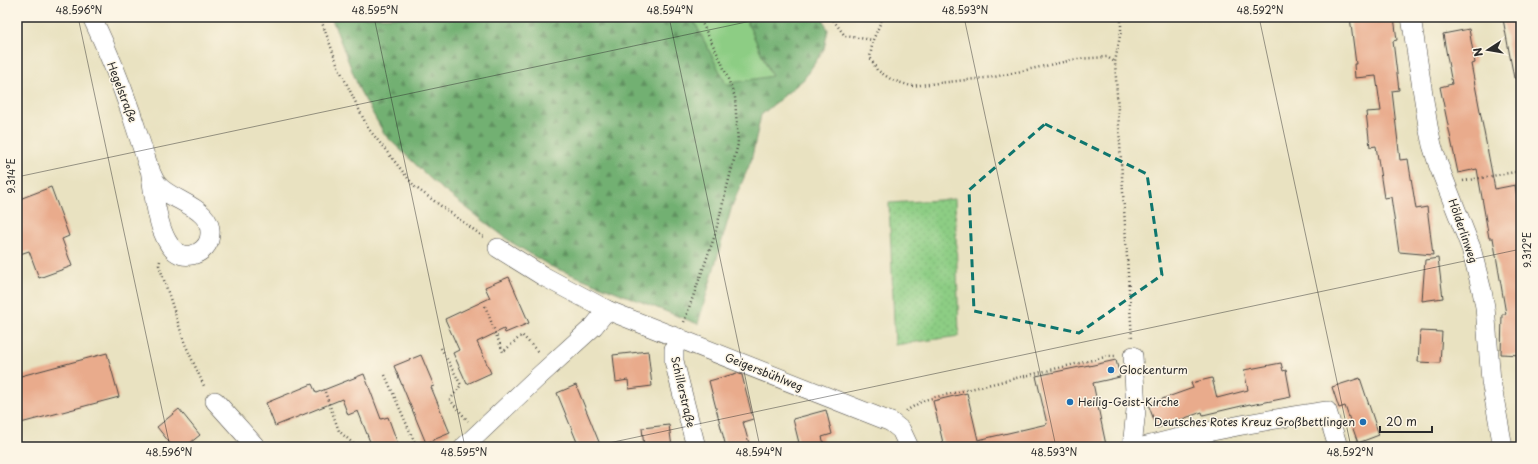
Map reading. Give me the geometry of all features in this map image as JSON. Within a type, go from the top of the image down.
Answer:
[{"type":"street","name":"Hegelstraße","points":[[92,17],[129,108],[150,169],[157,184],[162,189],[197,210],[205,218],[208,224],[210,238],[208,244],[200,252],[184,255],[171,248],[165,239],[158,219],[150,169]]},
{"type":"street","name":"Hölderlinweg","points":[[1411,17],[1428,126],[1438,164],[1471,248],[1482,291],[1485,307],[1491,381],[1503,447]]},
{"type":"street","name":"Geigersbühlweg","points":[[498,248],[543,276],[607,310],[891,422],[901,430],[909,447]]},
{"type":"street","points":[[464,447],[594,326],[607,310]]},
{"type":"street","name":"Schillerstraße","points":[[679,338],[674,349],[674,361],[696,447]]},
{"type":"street","points":[[1132,447],[1136,410],[1133,356]]},
{"type":"street","points":[[215,401],[256,447]]},
{"type":"street","points":[[1143,447],[1206,431],[1259,421],[1327,411],[1338,447]]},
{"type":"path","points":[[320,17],[338,66],[368,128],[415,187],[498,248]]},
{"type":"path","points":[[679,338],[714,238],[738,144],[735,98],[721,61],[699,17]]},
{"type":"path","points":[[830,17],[845,36],[873,40]]},
{"type":"path","points":[[883,17],[873,40],[870,57],[877,70],[892,80],[911,86],[994,77],[1077,60],[1107,58],[1115,62]]},
{"type":"path","points":[[903,413],[924,400],[1108,356],[1133,356],[1115,62],[1121,31],[1120,17]]},
{"type":"path","points":[[1447,184],[1521,171]]},
{"type":"path","points":[[171,248],[160,254],[159,265],[185,344],[204,388],[215,401]]},
{"type":"path","points":[[485,306],[503,352],[522,335],[551,365]]},
{"type":"path","points":[[440,348],[461,385],[450,400],[479,433]]},
{"type":"path","points":[[385,375],[414,441],[420,447]]},
{"type":"path","points":[[325,392],[339,431],[357,447]]},
{"type":"highlighted area","points":[[1045,124],[1147,174],[1162,275],[1079,333],[974,311],[969,190]]},
{"type":"green space","points":[[331,17],[692,17],[726,84],[772,76],[745,17],[822,17],[828,30],[824,49],[804,79],[761,115],[751,161],[732,206],[698,324],[550,266],[511,242],[437,185],[385,135],[360,91]]},
{"type":"green space","points":[[692,17],[745,17],[772,77],[726,85]]},
{"type":"green space","points":[[955,199],[959,336],[895,345],[889,203]]},
{"type":"building","points":[[1350,17],[1394,17],[1397,40],[1393,41],[1399,90],[1392,91],[1400,160],[1408,159],[1416,209],[1427,207],[1433,255],[1399,252],[1391,197],[1384,198],[1376,146],[1370,147],[1366,112],[1381,111],[1376,76],[1355,78],[1354,64],[1356,64]]},
{"type":"building","points":[[1521,17],[1521,78],[1514,78],[1503,19]]},
{"type":"building","points":[[1469,29],[1475,63],[1471,64],[1495,189],[1515,185],[1521,221],[1521,355],[1501,354],[1502,314],[1506,314],[1493,238],[1489,238],[1477,169],[1458,173],[1440,87],[1452,84],[1443,34]]},
{"type":"building","points":[[51,187],[69,236],[62,239],[72,266],[39,278],[29,251],[17,255],[17,200]]},
{"type":"building","points":[[1438,258],[1443,298],[1422,301],[1425,260]]},
{"type":"building","points":[[509,277],[529,323],[505,333],[504,329],[477,342],[491,373],[467,384],[453,353],[459,350],[445,319],[490,298],[485,287]]},
{"type":"building","points":[[1420,331],[1442,332],[1440,363],[1418,362]]},
{"type":"building","points":[[648,351],[652,386],[629,389],[628,380],[616,382],[613,355]]},
{"type":"building","points":[[107,353],[119,397],[17,424],[17,377]]},
{"type":"building","points":[[421,355],[434,386],[431,387],[450,433],[426,443],[394,366]]},
{"type":"building","points":[[1116,360],[1120,377],[1093,383],[1106,445],[1098,447],[944,447],[933,401],[967,393],[978,440],[1047,424],[1036,376]]},
{"type":"building","points":[[1281,363],[1283,371],[1286,370],[1291,397],[1250,404],[1203,415],[1202,412],[1157,428],[1148,404],[1193,388],[1191,383],[1212,378],[1217,398],[1248,390],[1244,370]]},
{"type":"building","points":[[737,373],[742,375],[753,419],[743,422],[750,447],[726,447],[709,381]]},
{"type":"building","points":[[364,374],[381,419],[388,417],[399,447],[372,447],[358,411],[348,415],[342,399],[275,426],[266,403],[312,384],[316,393]]},
{"type":"building","name":"Deutsches Rotes Kreuz Großbettlingen","points":[[1360,378],[1379,435],[1358,443],[1345,406],[1339,408],[1332,387]]},
{"type":"building","points":[[576,385],[601,447],[579,447],[557,393]]},
{"type":"building","points":[[179,409],[200,435],[185,447],[173,447],[157,427]]},
{"type":"building","points":[[826,410],[832,434],[822,437],[825,447],[800,447],[793,419]]},
{"type":"building","points":[[669,425],[672,447],[644,447],[642,428]]},
{"type":"place","name":"Glockenturm","points":[[1111,370]]},
{"type":"place","name":"Heilig-Geist-Kirche","points":[[1070,402]]},
{"type":"place","name":"Deutsches Rotes Kreuz Großbettlingen","points":[[1363,422]]}]
